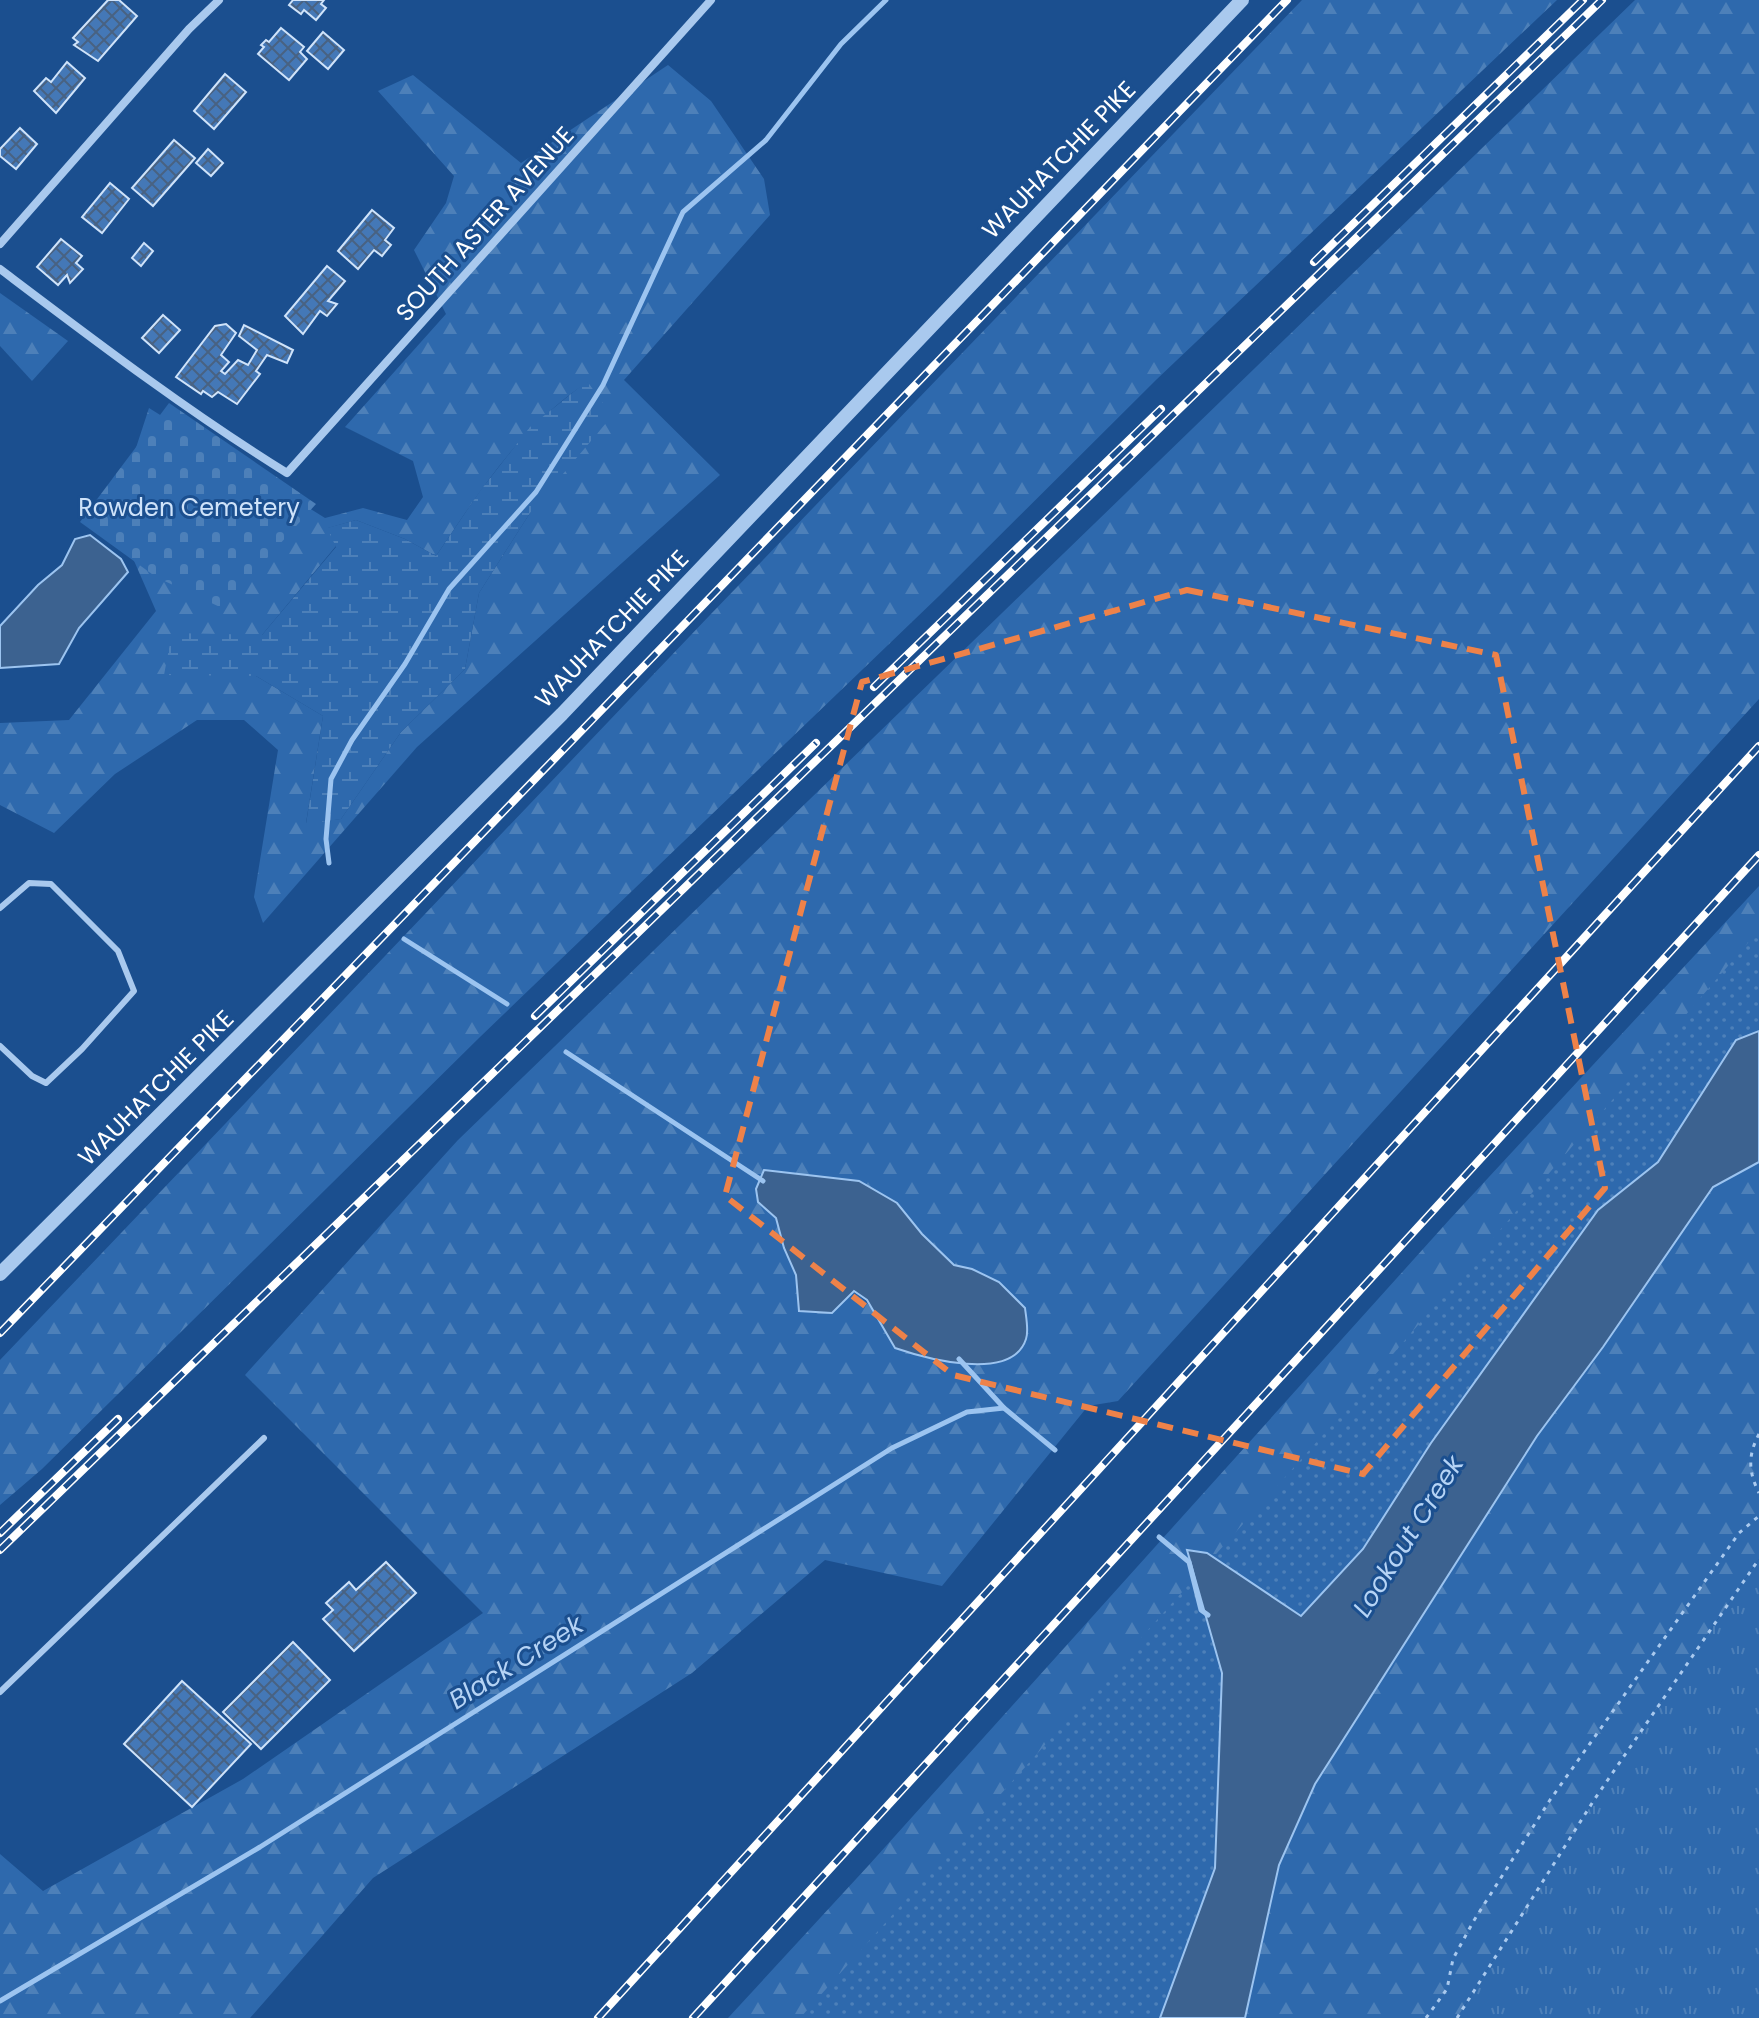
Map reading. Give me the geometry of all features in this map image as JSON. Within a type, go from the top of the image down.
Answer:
[{"type":"street","points":[[0,244],[189,29],[219,0]]},
{"type":"street","name":"SOUTH ASTER AVENUE","points":[[0,269],[144,378],[213,427],[287,473],[711,0]]},
{"type":"street","name":"WAUHATCHIE PIKE","points":[[0,1274],[562,714],[1242,0]]},
{"type":"lane","points":[[0,908],[29,883],[51,884],[118,951],[134,991],[82,1049],[46,1083],[32,1076],[0,1046]]},
{"type":"lane","points":[[0,1692],[264,1438]]},
{"type":"path","points":[[1759,1434],[1750,1457],[1751,1477],[1759,1493]]},
{"type":"path","points":[[1426,2018],[1447,1989],[1453,1959],[1473,1922],[1550,1800],[1739,1533],[1759,1516]]},
{"type":"path","points":[[1457,2018],[1594,1800],[1759,1559]]},
{"type":"highlighted area","points":[[1187,590],[1496,655],[1605,1188],[1363,1474],[953,1375],[725,1196],[862,682]]},
{"type":"green space","points":[[1302,0],[1557,0],[1157,379],[939,596],[480,1037],[42,1469],[0,1505],[0,1360]]},
{"type":"green space","points":[[1635,0],[1759,0],[1759,699],[1118,1401],[1088,1406],[942,1586],[825,1560],[692,1673],[373,1878],[250,2018],[0,2018],[0,1854],[43,1891],[243,1779],[483,1613],[245,1375],[458,1140]],"holes":[[[765,1170],[859,1181],[897,1203],[922,1234],[954,1265],[972,1269],[895,1348],[875,1313],[858,1295],[796,1275],[784,1248]]]},
{"type":"green space","points":[[668,65],[711,101],[764,179],[770,215],[624,380],[720,475],[417,747],[263,923],[254,897],[278,750],[244,720],[197,720],[115,774],[54,833],[0,805],[0,723],[69,720],[156,611],[114,515],[149,408],[325,518],[363,508],[407,520],[423,497],[413,461],[345,427],[446,314],[414,250],[446,203],[454,176],[378,91],[413,75],[521,163]],"holes":[[[588,382],[530,513],[479,593],[465,669],[401,732],[341,819],[306,823],[323,716],[256,676],[262,635],[336,546],[328,528],[356,520],[405,539],[436,556],[522,439],[542,418]]]},
{"type":"green space","points":[[0,293],[68,341],[32,381],[0,346]]},
{"type":"green space","points":[[587,381],[612,416],[530,513],[479,593],[465,669],[401,732],[341,819],[306,824],[323,716],[256,676],[164,675],[172,633],[262,635],[336,547],[327,528],[356,520],[405,539],[436,556],[480,491],[530,427]]},
{"type":"green space","name":"Rowden Cemetery","points":[[169,403],[316,504],[222,608],[156,577],[80,522]]},
{"type":"green space","points":[[1759,886],[1759,1031],[1280,1600],[1207,1553],[1188,1550],[1222,1673],[1160,2018],[728,2018],[1450,1219]]},
{"type":"green space","points":[[1759,930],[1759,1162],[1713,1187],[1603,1347],[1537,1436],[1315,1784],[1279,1865],[1245,2018],[800,2018],[1330,1427]]},
{"type":"green space","points":[[1759,1162],[1759,1559],[1594,1800],[1457,2018],[1245,2018],[1279,1865],[1315,1784],[1537,1436],[1603,1347],[1713,1186]]},
{"type":"green space","points":[[1759,1559],[1759,2018],[1457,2018],[1594,1800]]},
{"type":"water","points":[[90,535],[121,559],[128,572],[79,628],[59,664],[0,668],[0,626],[38,585],[62,565],[75,539]]},
{"type":"water","name":"Lookout Creek","points":[[1759,1031],[1759,1162],[1713,1187],[1603,1347],[1537,1436],[1315,1784],[1279,1865],[1245,2018],[1160,2018],[1215,1868],[1222,1673],[1187,1550],[1207,1553],[1301,1616],[1363,1549],[1431,1443],[1598,1210],[1658,1162],[1736,1040]]},
{"type":"water","points":[[764,1170],[859,1181],[897,1203],[922,1234],[954,1265],[972,1269],[999,1282],[1025,1308],[1027,1336],[1018,1352],[1004,1360],[966,1364],[895,1348],[867,1300],[854,1291],[832,1313],[799,1311],[796,1275],[776,1218],[758,1202],[756,1189]]},
{"type":"building","points":[[108,0],[119,0],[137,16],[98,61],[74,45],[78,42],[73,38]]},
{"type":"building","points":[[293,0],[324,0],[321,4],[326,8],[316,20],[304,10],[301,14],[289,5]]},
{"type":"building","points":[[281,28],[304,47],[300,52],[307,59],[289,80],[258,54],[264,47],[261,45],[266,40],[269,42]]},
{"type":"building","points":[[323,32],[344,50],[328,69],[307,51]]},
{"type":"building","points":[[67,62],[85,78],[56,113],[34,91],[46,78],[51,82]]},
{"type":"building","points":[[225,74],[246,92],[214,129],[194,111]]},
{"type":"building","points":[[20,128],[37,144],[16,169],[0,156],[0,149]]},
{"type":"building","points":[[174,140],[195,158],[153,206],[132,188]]},
{"type":"building","points":[[208,149],[223,163],[211,176],[196,163]]},
{"type":"building","points":[[110,183],[129,199],[102,233],[82,217]]},
{"type":"building","points":[[372,210],[394,228],[385,240],[391,245],[382,256],[374,250],[358,269],[338,251]]},
{"type":"building","points":[[61,239],[82,256],[76,263],[83,269],[70,283],[67,275],[58,285],[37,267]]},
{"type":"building","points":[[144,243],[153,251],[141,266],[132,258]]},
{"type":"building","points":[[327,266],[345,281],[328,301],[337,304],[327,316],[320,311],[303,334],[285,316]]},
{"type":"building","points":[[163,315],[180,330],[159,353],[142,338]]},
{"type":"building","points":[[226,324],[236,333],[221,355],[229,362],[221,371],[225,374],[238,360],[248,365],[257,350],[239,336],[244,325],[293,350],[287,363],[267,355],[256,371],[260,374],[237,404],[218,392],[212,397],[203,391],[201,394],[176,377],[215,326]]},
{"type":"building","points":[[386,1562],[416,1593],[354,1651],[323,1619],[333,1610],[326,1603],[349,1582],[356,1590]]},
{"type":"building","points":[[293,1642],[330,1680],[261,1749],[223,1712]]},
{"type":"building","points":[[182,1681],[251,1744],[192,1807],[124,1744]]},
{"type":"waterway","points":[[329,863],[326,839],[331,779],[352,740],[405,664],[449,589],[536,492],[603,385],[683,212],[766,140],[841,44],[886,0]]},
{"type":"waterway","points":[[404,939],[507,1004]]},
{"type":"waterway","points":[[566,1052],[763,1181]]},
{"type":"waterway","name":"Black Creek","points":[[959,1359],[1004,1408],[1055,1450]]},
{"type":"waterway","name":"Black Creek","points":[[0,2001],[260,1847],[892,1448],[967,1412],[1004,1408]]},
{"type":"waterway","name":"Black Creek","points":[[1159,1537],[1189,1562],[1201,1610],[1208,1615]]},
{"type":"railway","points":[[0,1333],[1287,0]]},
{"type":"railway","points":[[1314,262],[1583,0]]},
{"type":"railway","points":[[0,1550],[1602,0]]},
{"type":"railway","points":[[874,687],[1161,409]]},
{"type":"railway","points":[[535,1016],[816,743]]},
{"type":"railway","points":[[598,2018],[1759,746]]},
{"type":"railway","points":[[693,2018],[1759,855]]},
{"type":"railway","points":[[0,1533],[118,1419]]}]
